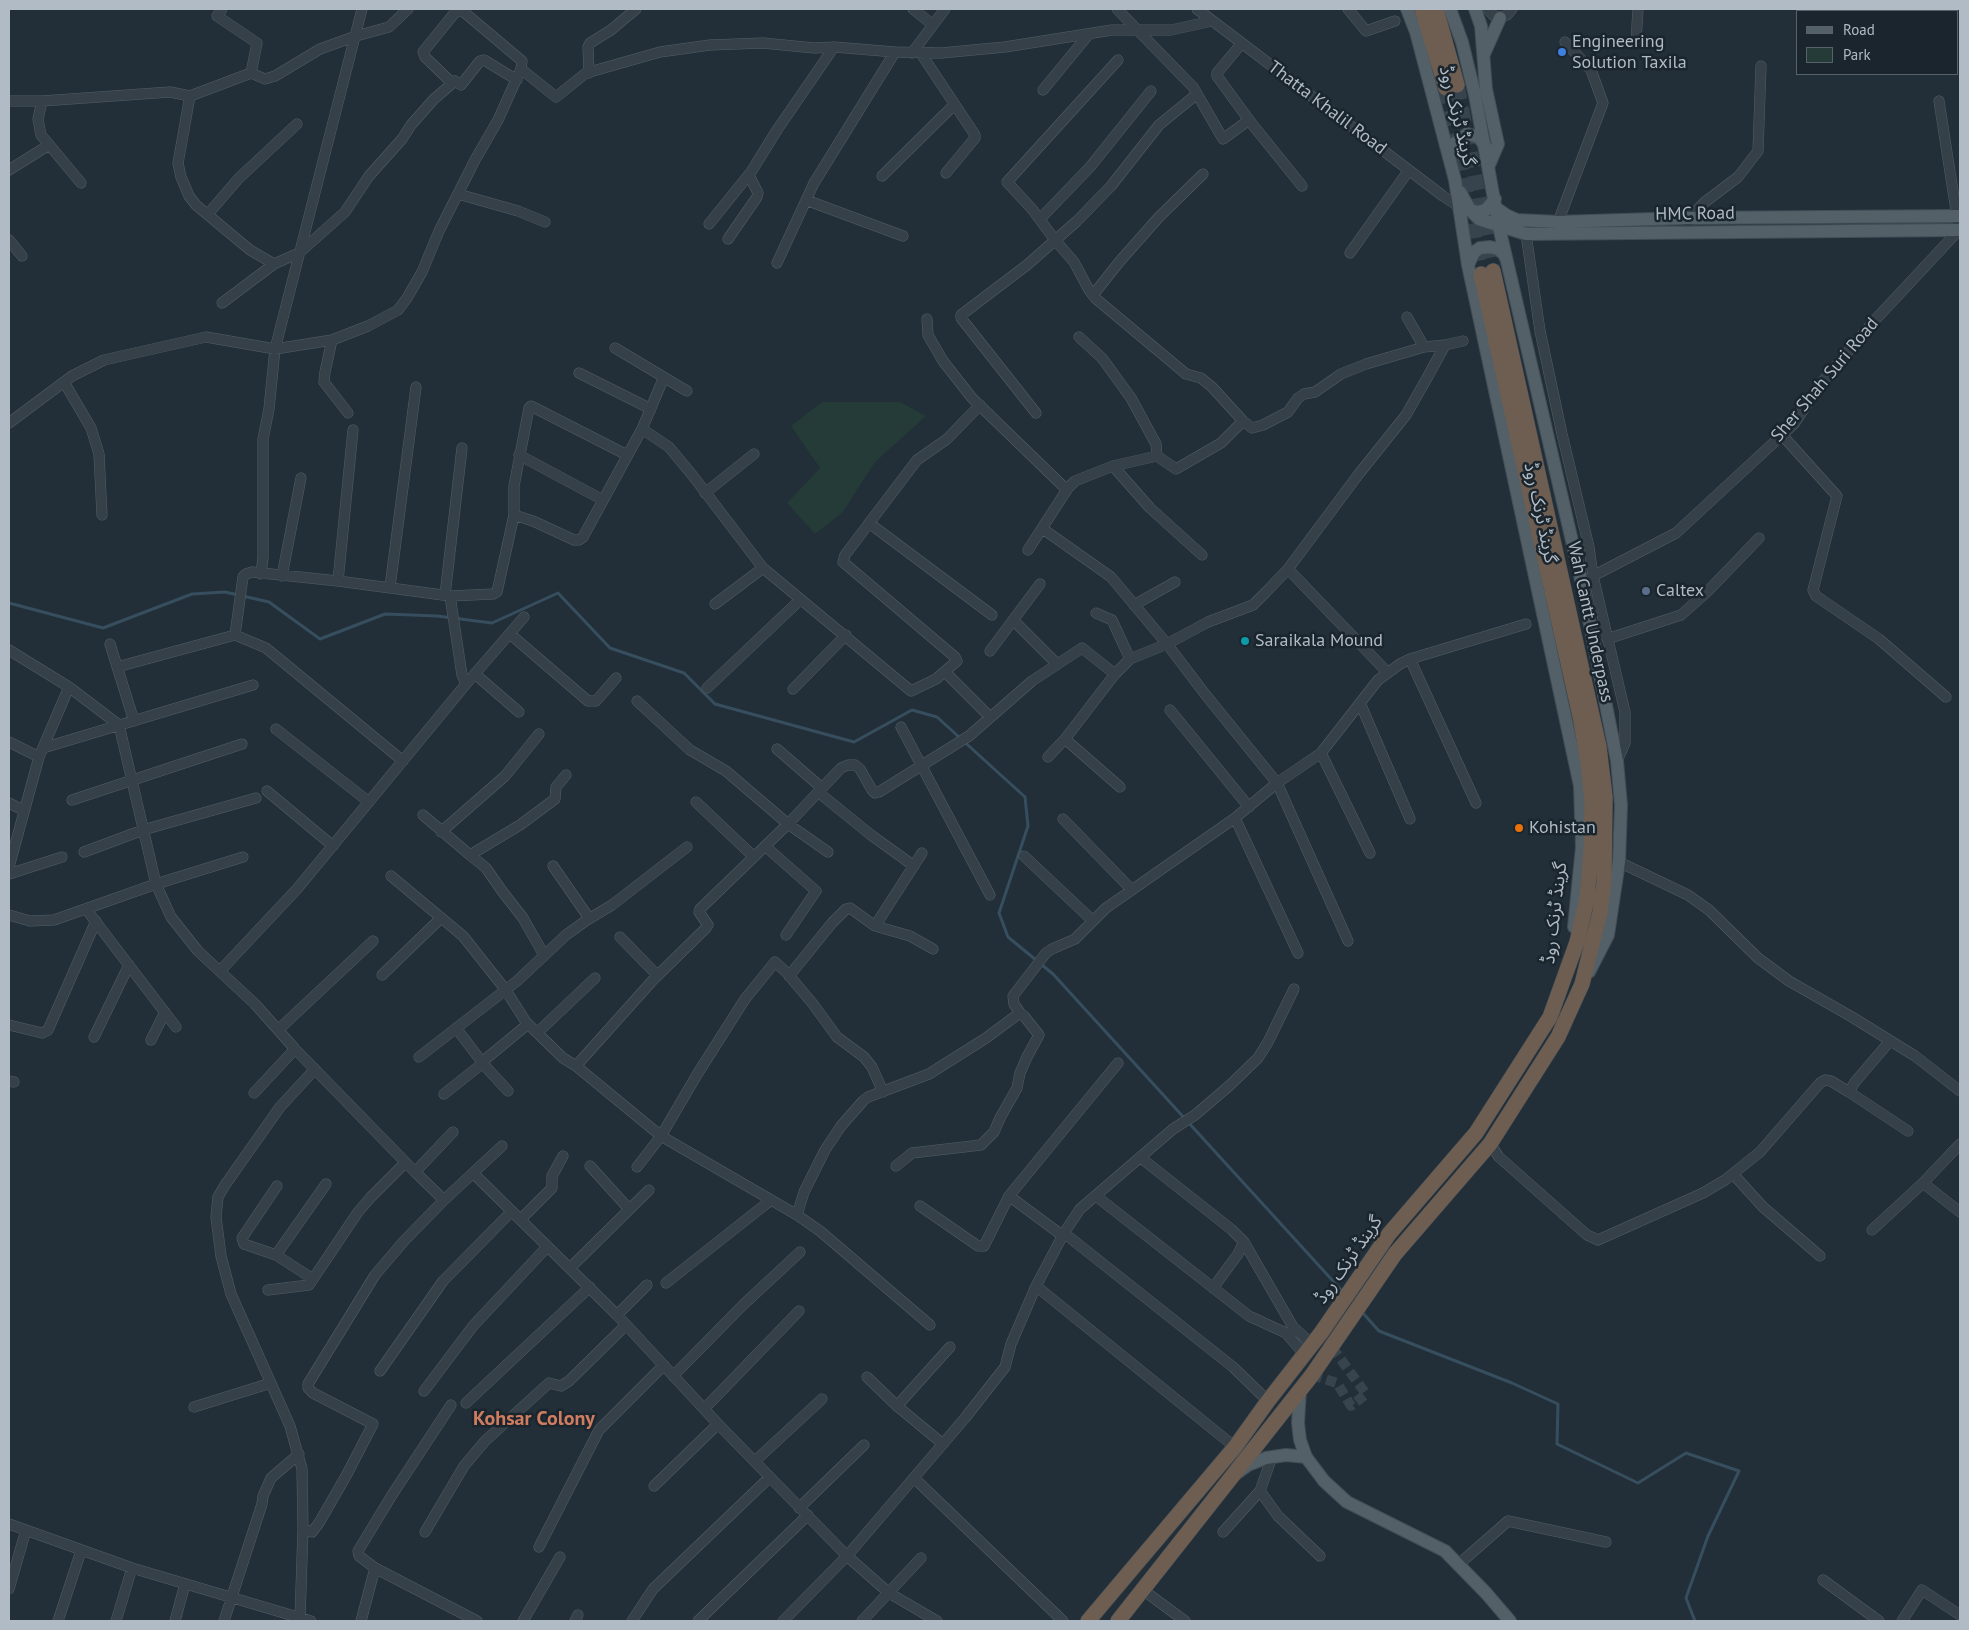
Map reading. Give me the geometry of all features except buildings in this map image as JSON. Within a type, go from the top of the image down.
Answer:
[{"type":"highway","points":[[1422,9],[1451,87],[1436,9]]},
{"type":"highway","name":"Wah Cantt Underpass","points":[[1566,976],[1577,942],[1587,898],[1592,803],[1588,763],[1580,716],[1487,273],[1598,747],[1604,789],[1604,884],[1600,912],[1582,984]]},
{"type":"highway","name":"گرینڈ ٹرنک روڈ","points":[[1088,1621],[1235,1448],[1312,1344],[1379,1246],[1476,1133],[1550,1017],[1566,976]]},
{"type":"highway","name":"گرینڈ ٹرنک روڈ","points":[[1118,1621],[1336,1342],[1395,1254],[1490,1144],[1558,1037],[1582,984]]},
{"type":"highway","points":[[1476,1133],[1490,1144]]},
{"type":"main road","name":"گرینڈ ٹرنک روڈ","points":[[1407,9],[1416,32],[1455,180]]},
{"type":"main road","name":"گرینڈ ٹرنک روڈ","points":[[1450,9],[1462,42],[1486,148],[1500,227],[1582,584],[1617,761],[1621,805],[1619,862],[1608,935],[1582,984]]},
{"type":"main road","points":[[1475,9],[1481,26],[1486,90],[1498,144],[1489,165]]},
{"type":"main road","points":[[1481,26],[1488,9]]},
{"type":"main road","points":[[1484,54],[1500,18]]},
{"type":"main road","points":[[1449,156],[1455,143],[1467,134],[1479,137],[1486,148]]},
{"type":"main road","name":"HMC Road","points":[[1455,180],[1464,208],[1478,219],[1526,234],[1689,225],[1959,216]]},
{"type":"main road","points":[[1464,208],[1474,212],[1484,211],[1496,203]]},
{"type":"main road","name":"HMC Road","points":[[1496,203],[1506,215],[1517,220],[1960,230]]},
{"type":"main road","name":"گرینڈ ٹرنک روڈ","points":[[1464,208],[1468,265],[1580,786],[1582,819],[1581,856],[1577,908],[1566,976]]},
{"type":"main road","points":[[1468,265],[1474,252],[1480,248],[1490,247],[1498,249],[1504,254],[1508,262]]},
{"type":"main road","points":[[1300,1389],[1298,1423],[1306,1457],[1324,1481],[1347,1502],[1445,1551],[1510,1621]]},
{"type":"main road","points":[[1232,1476],[1248,1465],[1272,1457],[1286,1455],[1306,1457]]},
{"type":"street","points":[[222,9],[217,16],[257,43],[251,72]]},
{"type":"street","points":[[261,574],[263,558],[263,439],[269,409],[275,349],[362,9]]},
{"type":"street","points":[[9,101],[42,102],[170,92],[190,96],[251,72],[265,79],[275,76],[320,49],[389,27],[408,9]]},
{"type":"street","points":[[9,423],[64,382],[104,360],[206,337],[275,349],[332,340],[368,326],[398,310],[408,298],[422,272],[458,194],[521,69],[522,61],[472,19],[456,9],[423,52],[425,57],[452,83]]},
{"type":"street","points":[[589,73],[588,48],[590,44],[611,30],[636,9]]},
{"type":"street","points":[[913,9],[933,24]]},
{"type":"street","points":[[916,52],[933,24],[945,9]]},
{"type":"street","points":[[1117,9],[1192,87],[1224,139],[1249,120]]},
{"type":"street","name":"Thatta Khalil Road","points":[[1197,9],[1409,170],[1464,208]]},
{"type":"street","points":[[1348,9],[1366,31],[1395,21]]},
{"type":"street","points":[[1488,9],[1493,15],[1500,18],[1512,9]]},
{"type":"street","points":[[1636,42],[1638,9]]},
{"type":"street","points":[[521,69],[556,97],[589,73],[660,52],[710,45],[763,43],[814,48],[834,47],[895,52],[941,53],[1005,47],[1112,30],[1171,30],[1212,20]]},
{"type":"street","points":[[1043,90],[1089,34]]},
{"type":"street","points":[[1558,222],[1603,103],[1591,70],[1565,42]]},
{"type":"street","points":[[1242,43],[1217,73],[1217,76],[1249,120],[1302,186]]},
{"type":"street","points":[[709,224],[749,175],[777,130],[834,47]]},
{"type":"street","points":[[777,263],[814,183],[895,52]]},
{"type":"street","points":[[916,52],[975,135],[975,138],[946,173]]},
{"type":"street","points":[[222,303],[274,264],[299,253],[345,212],[369,176],[434,99],[456,81],[462,85],[482,60],[517,80]]},
{"type":"street","points":[[1118,60],[1007,182],[1040,219],[1074,262],[1093,295],[1186,374],[1201,378],[1212,387],[1243,421],[1252,428],[1263,425],[1288,412],[1298,398],[1304,394],[1314,392],[1341,374],[1366,364],[1424,347],[1463,341]]},
{"type":"street","points":[[1689,225],[1705,202],[1738,177],[1758,150],[1761,66]]},
{"type":"street","points":[[1040,219],[1090,167],[1151,91]]},
{"type":"street","points":[[1036,413],[960,318],[961,315],[1027,265],[1104,194],[1159,125],[1196,94]]},
{"type":"street","points":[[190,96],[178,162],[181,177],[189,196],[196,205],[250,250],[274,264]]},
{"type":"street","points":[[1939,101],[1960,230]]},
{"type":"street","points":[[42,102],[38,119],[41,135],[81,183]]},
{"type":"street","points":[[882,176],[954,105]]},
{"type":"street","points":[[208,214],[239,178],[297,124]]},
{"type":"street","points":[[9,170],[50,145]]},
{"type":"street","points":[[1350,253],[1409,170]]},
{"type":"street","points":[[1093,295],[1159,217],[1203,174]]},
{"type":"street","points":[[728,239],[757,197],[758,193],[749,175]]},
{"type":"street","points":[[458,194],[518,211],[545,222]]},
{"type":"street","points":[[806,200],[903,236]]},
{"type":"street","name":"Sher Shah Suri Road","points":[[1582,584],[1593,576],[1676,533],[1794,424],[1822,382],[1874,320],[1960,230]]},
{"type":"street","points":[[1526,234],[1540,331],[1589,547],[1593,576],[1607,639],[1625,712],[1625,743],[1617,761]]},
{"type":"street","points":[[9,240],[22,256]]},
{"type":"street","points":[[1407,317],[1424,347]]},
{"type":"street","points":[[927,320],[928,335],[943,361],[980,405],[1067,490]]},
{"type":"street","points":[[1524,331],[1540,331]]},
{"type":"street","points":[[1079,337],[1102,358],[1132,398],[1156,444],[1158,456],[1176,469],[1221,443],[1243,421]]},
{"type":"street","points":[[332,340],[324,372],[324,382],[348,413]]},
{"type":"street","points":[[1048,758],[1065,740],[1115,674],[1130,660],[1167,644],[1208,622],[1253,605],[1288,569],[1358,475],[1406,415],[1445,345]]},
{"type":"street","points":[[615,348],[688,391]]},
{"type":"street","points":[[579,373],[651,409]]},
{"type":"street","points":[[514,515],[533,521],[574,540],[579,540],[583,537],[642,429],[664,377]]},
{"type":"street","points":[[64,382],[90,428],[100,454],[102,514]]},
{"type":"street","points":[[390,587],[416,386]]},
{"type":"street","points":[[642,429],[669,447],[763,568],[800,600],[846,635],[911,691],[936,679],[955,664],[957,660],[843,562],[845,555],[917,460],[947,439],[980,405]]},
{"type":"street","points":[[235,631],[243,577],[246,574],[390,587],[448,598],[497,592],[514,515],[514,486],[519,455],[531,406],[627,455]]},
{"type":"street","points":[[338,581],[353,430]]},
{"type":"street","points":[[1782,435],[1837,496],[1813,590],[1816,596],[1878,640],[1946,697]]},
{"type":"street","points":[[462,448],[448,598],[462,675],[466,684]]},
{"type":"street","points":[[705,493],[754,454]]},
{"type":"street","points":[[519,455],[603,500]]},
{"type":"street","points":[[1028,550],[1067,490],[1075,481],[1113,466],[1158,456]]},
{"type":"street","points":[[1113,466],[1150,508],[1202,555]]},
{"type":"street","points":[[282,576],[301,478]]},
{"type":"street","points":[[869,523],[992,615]]},
{"type":"street","points":[[1043,529],[1112,577],[1277,783],[1348,941]]},
{"type":"street","points":[[1607,639],[1681,615],[1707,592],[1759,538]]},
{"type":"street","points":[[715,604],[763,568]]},
{"type":"street","points":[[1288,569],[1388,673]]},
{"type":"street","points":[[1134,605],[1176,582]]},
{"type":"street","points":[[990,651],[1040,584]]},
{"type":"street","points":[[707,688],[800,600]]},
{"type":"street","points":[[1096,613],[1112,620],[1130,660]]},
{"type":"street","points":[[220,970],[297,889],[466,684],[524,617]]},
{"type":"street","points":[[1013,620],[1057,664]]},
{"type":"street","points":[[896,1166],[912,1153],[981,1145],[994,1132],[1017,1088],[1027,1057],[1039,1035],[1014,1004],[1013,996],[1046,953],[1052,948],[1075,939],[1106,908],[1235,818],[1277,783],[1321,753],[1378,680],[1388,673],[1410,659],[1526,624]]},
{"type":"street","points":[[117,667],[235,631],[266,648],[403,760]]},
{"type":"street","points":[[510,634],[588,701],[596,701],[616,678]]},
{"type":"street","points":[[793,688],[846,635]]},
{"type":"street","points":[[110,644],[134,721]]},
{"type":"street","points":[[576,1066],[658,976],[706,928],[708,925],[699,912],[700,909],[788,824],[841,768],[848,764],[855,765],[860,769],[875,793],[879,792],[958,744],[1032,681],[1082,648],[1115,674]]},
{"type":"street","points":[[9,650],[69,687],[119,726],[156,884],[171,918],[198,951],[255,1004],[315,1070],[405,1163],[444,1200]]},
{"type":"street","points":[[1410,659],[1476,803]]},
{"type":"street","points":[[945,672],[990,717]]},
{"type":"street","points":[[475,674],[519,712]]},
{"type":"street","points":[[9,742],[41,753],[134,721],[253,685]]},
{"type":"street","points":[[9,867],[41,753],[69,687]]},
{"type":"street","points":[[637,701],[690,750],[726,771],[788,824],[828,852]]},
{"type":"street","points":[[1360,704],[1410,819]]},
{"type":"street","points":[[1170,710],[1249,807]]},
{"type":"street","points":[[901,727],[990,895]]},
{"type":"street","points":[[276,729],[370,802]]},
{"type":"street","points":[[442,832],[504,776],[539,734]]},
{"type":"street","points":[[1065,740],[1120,786]]},
{"type":"street","points":[[72,800],[242,744]]},
{"type":"street","points":[[777,749],[871,835],[914,866]]},
{"type":"street","points":[[1321,753],[1370,853]]},
{"type":"street","points":[[470,855],[520,825],[554,798],[556,787],[566,775]]},
{"type":"street","points":[[267,791],[333,846]]},
{"type":"street","points":[[84,852],[143,830],[256,798]]},
{"type":"street","points":[[696,802],[754,857]]},
{"type":"street","points":[[9,803],[24,810]]},
{"type":"street","points":[[423,815],[486,868],[513,904],[544,955]]},
{"type":"street","points":[[1235,818],[1298,952]]},
{"type":"street","points":[[1063,819],[1132,890]]},
{"type":"street","points":[[765,846],[816,891],[786,935]]},
{"type":"street","points":[[419,1057],[517,981],[566,935],[589,918],[612,905],[687,847]]},
{"type":"street","points":[[875,926],[922,853]]},
{"type":"street","points":[[1024,856],[1093,921]]},
{"type":"street","points":[[9,874],[62,857]]},
{"type":"street","points":[[9,915],[30,921],[54,920],[156,884],[243,857]]},
{"type":"street","points":[[1619,862],[1688,894],[1709,910],[1758,958],[1789,981],[1916,1056],[1960,1091]]},
{"type":"street","points":[[553,866],[589,918]]},
{"type":"street","points":[[391,876],[463,936],[505,989],[528,1024],[563,1058],[576,1066],[661,1136],[797,1215],[820,1231],[930,1325]]},
{"type":"street","points":[[789,976],[832,923],[846,909],[850,908],[875,926],[910,936],[933,950]]},
{"type":"street","points":[[86,909],[176,1027]]},
{"type":"street","points":[[382,976],[441,918]]},
{"type":"street","points":[[9,1025],[42,1033],[48,1030],[96,921]]},
{"type":"street","points":[[620,937],[658,976]]},
{"type":"street","points":[[278,1030],[373,940]]},
{"type":"street","points":[[637,1167],[661,1136],[698,1073],[751,992],[775,962],[813,1004],[837,1037],[864,1056],[872,1067],[883,1092]]},
{"type":"street","points":[[94,1037],[129,965]]},
{"type":"street","points":[[537,1033],[595,978]]},
{"type":"street","points":[[783,1621],[847,1556],[943,1444],[1005,1367],[1012,1344],[1036,1286],[1080,1209],[1173,1129],[1195,1115],[1258,1058],[1268,1042],[1294,988]]},
{"type":"street","points":[[151,1040],[165,1012]]},
{"type":"street","points":[[797,1215],[812,1175],[825,1150],[863,1101],[868,1097],[929,1074],[1021,1014]]},
{"type":"street","points":[[444,1094],[528,1024]]},
{"type":"street","points":[[456,1028],[508,1091]]},
{"type":"street","points":[[1849,1092],[1855,1082],[1890,1041]]},
{"type":"street","points":[[254,1092],[295,1049]]},
{"type":"street","points":[[920,1206],[978,1246],[984,1246],[1009,1196],[1118,1063]]},
{"type":"street","points":[[300,1618],[303,1529],[302,1469],[299,1454],[290,1426],[231,1294],[221,1256],[216,1217],[218,1197],[280,1107],[315,1070]]},
{"type":"street","points":[[1490,1144],[1499,1156],[1580,1229],[1598,1240],[1703,1193],[1733,1174],[1760,1152],[1820,1083],[1825,1080],[1831,1081],[1849,1092],[1908,1131]]},
{"type":"street","points":[[415,1172],[453,1132]]},
{"type":"street","points":[[1872,1230],[1923,1183],[1960,1144]]},
{"type":"street","points":[[303,1529],[312,1532],[319,1524],[372,1424],[313,1393],[308,1388],[308,1384],[374,1275],[444,1200],[502,1146]]},
{"type":"street","points":[[520,1219],[552,1188],[552,1176],[563,1156]]},
{"type":"street","points":[[1141,1158],[1231,1229],[1244,1242],[1293,1327],[1312,1344]]},
{"type":"street","points":[[268,1290],[309,1284],[370,1197],[405,1163]]},
{"type":"street","points":[[590,1166],[629,1209]]},
{"type":"street","points":[[473,1173],[590,1287],[718,1424],[847,1556],[889,1593],[937,1621]]},
{"type":"street","points":[[1733,1174],[1763,1207],[1820,1256]]},
{"type":"street","points":[[1923,1183],[1960,1212]]},
{"type":"street","points":[[276,1255],[326,1184]]},
{"type":"street","points":[[277,1186],[242,1238],[244,1244],[276,1255],[313,1279]]},
{"type":"street","points":[[570,1268],[649,1190]]},
{"type":"street","points":[[1009,1196],[1064,1234],[1233,1367],[1268,1401]]},
{"type":"street","points":[[1096,1196],[1249,1316],[1312,1344]]},
{"type":"street","points":[[666,1284],[771,1200]]},
{"type":"street","points":[[380,1371],[443,1282],[512,1211]]},
{"type":"street","points":[[1213,1288],[1238,1254],[1244,1242]]},
{"type":"street","points":[[424,1392],[473,1326],[548,1246]]},
{"type":"street","points":[[673,1376],[744,1304],[800,1252]]},
{"type":"street","points":[[617,1315],[646,1285]]},
{"type":"street","points":[[1036,1286],[1235,1448]]},
{"type":"street","points":[[466,1403],[590,1287]]},
{"type":"street","points":[[704,1409],[799,1311]]},
{"type":"street","points":[[425,1532],[464,1466],[479,1447],[550,1383],[561,1386],[569,1381],[626,1325]]},
{"type":"street","points":[[898,1406],[950,1348]]},
{"type":"street","points":[[539,1547],[599,1430],[664,1365]]},
{"type":"street","points":[[867,1377],[943,1444]]},
{"type":"street","points":[[194,1407],[270,1383]]},
{"type":"street","points":[[756,1462],[822,1399]]},
{"type":"street","points":[[451,1406],[392,1494],[358,1551],[359,1556],[375,1568],[477,1621]]},
{"type":"street","points":[[654,1486],[718,1424]]},
{"type":"street","points":[[799,1508],[864,1445]]},
{"type":"street","points":[[224,1621],[263,1496],[271,1478],[299,1454]]},
{"type":"street","points":[[1223,1532],[1260,1492],[1272,1457]]},
{"type":"street","points":[[632,1621],[653,1589],[770,1477]]},
{"type":"street","points":[[914,1478],[1063,1621]]},
{"type":"street","points":[[1260,1492],[1278,1516],[1320,1556]]},
{"type":"street","points":[[698,1621],[808,1515]]},
{"type":"street","points":[[1459,1564],[1508,1521],[1606,1542]]},
{"type":"street","points":[[9,1524],[132,1568],[310,1621]]},
{"type":"street","points":[[9,1589],[26,1530]]},
{"type":"street","points":[[58,1621],[81,1551]]},
{"type":"street","points":[[523,1621],[560,1557]]},
{"type":"street","points":[[862,1621],[921,1558]]},
{"type":"street","points":[[116,1621],[132,1568]]},
{"type":"street","points":[[361,1621],[375,1568]]},
{"type":"street","points":[[1823,1580],[1880,1621]]},
{"type":"street","points":[[175,1621],[185,1584]]},
{"type":"street","points":[[1143,1590],[1185,1621]]},
{"type":"street","points":[[1902,1621],[1922,1590],[1960,1615]]},
{"type":"green space","points":[[822,402],[900,402],[926,416],[875,462],[842,513],[815,534],[787,503],[820,468],[791,426]]},
{"type":"waterway","points":[[9,603],[103,628],[192,594],[225,592],[269,602],[320,639],[385,614],[437,616],[492,623],[558,593],[610,648],[684,673],[715,704],[854,742],[912,710],[937,717],[1025,797],[1028,826],[999,913],[1008,937],[1053,974],[1343,1292]]},
{"type":"waterway","points":[[1361,1311],[1379,1331],[1512,1383],[1558,1404],[1557,1444],[1638,1483],[1686,1453],[1739,1471],[1708,1536],[1686,1598],[1695,1621]]},
{"type":"tunnel","points":[[1457,85],[1493,271]]},
{"type":"tunnel","points":[[1446,88],[1481,274]]},
{"type":"tunnel","points":[[1312,1375],[1337,1383],[1351,1406],[1366,1394],[1332,1347]]},
{"type":"place","name":"Engineering Solution Taxila","points":[[1562,52]]},
{"type":"place","name":"Caltex","points":[[1646,591]]},
{"type":"place","name":"Saraikala Mound","points":[[1245,641]]},
{"type":"place","name":"Kohistan","points":[[1519,828]]},
{"type":"district","name":"Kohsar Colony","points":[[534,1419]]}]
